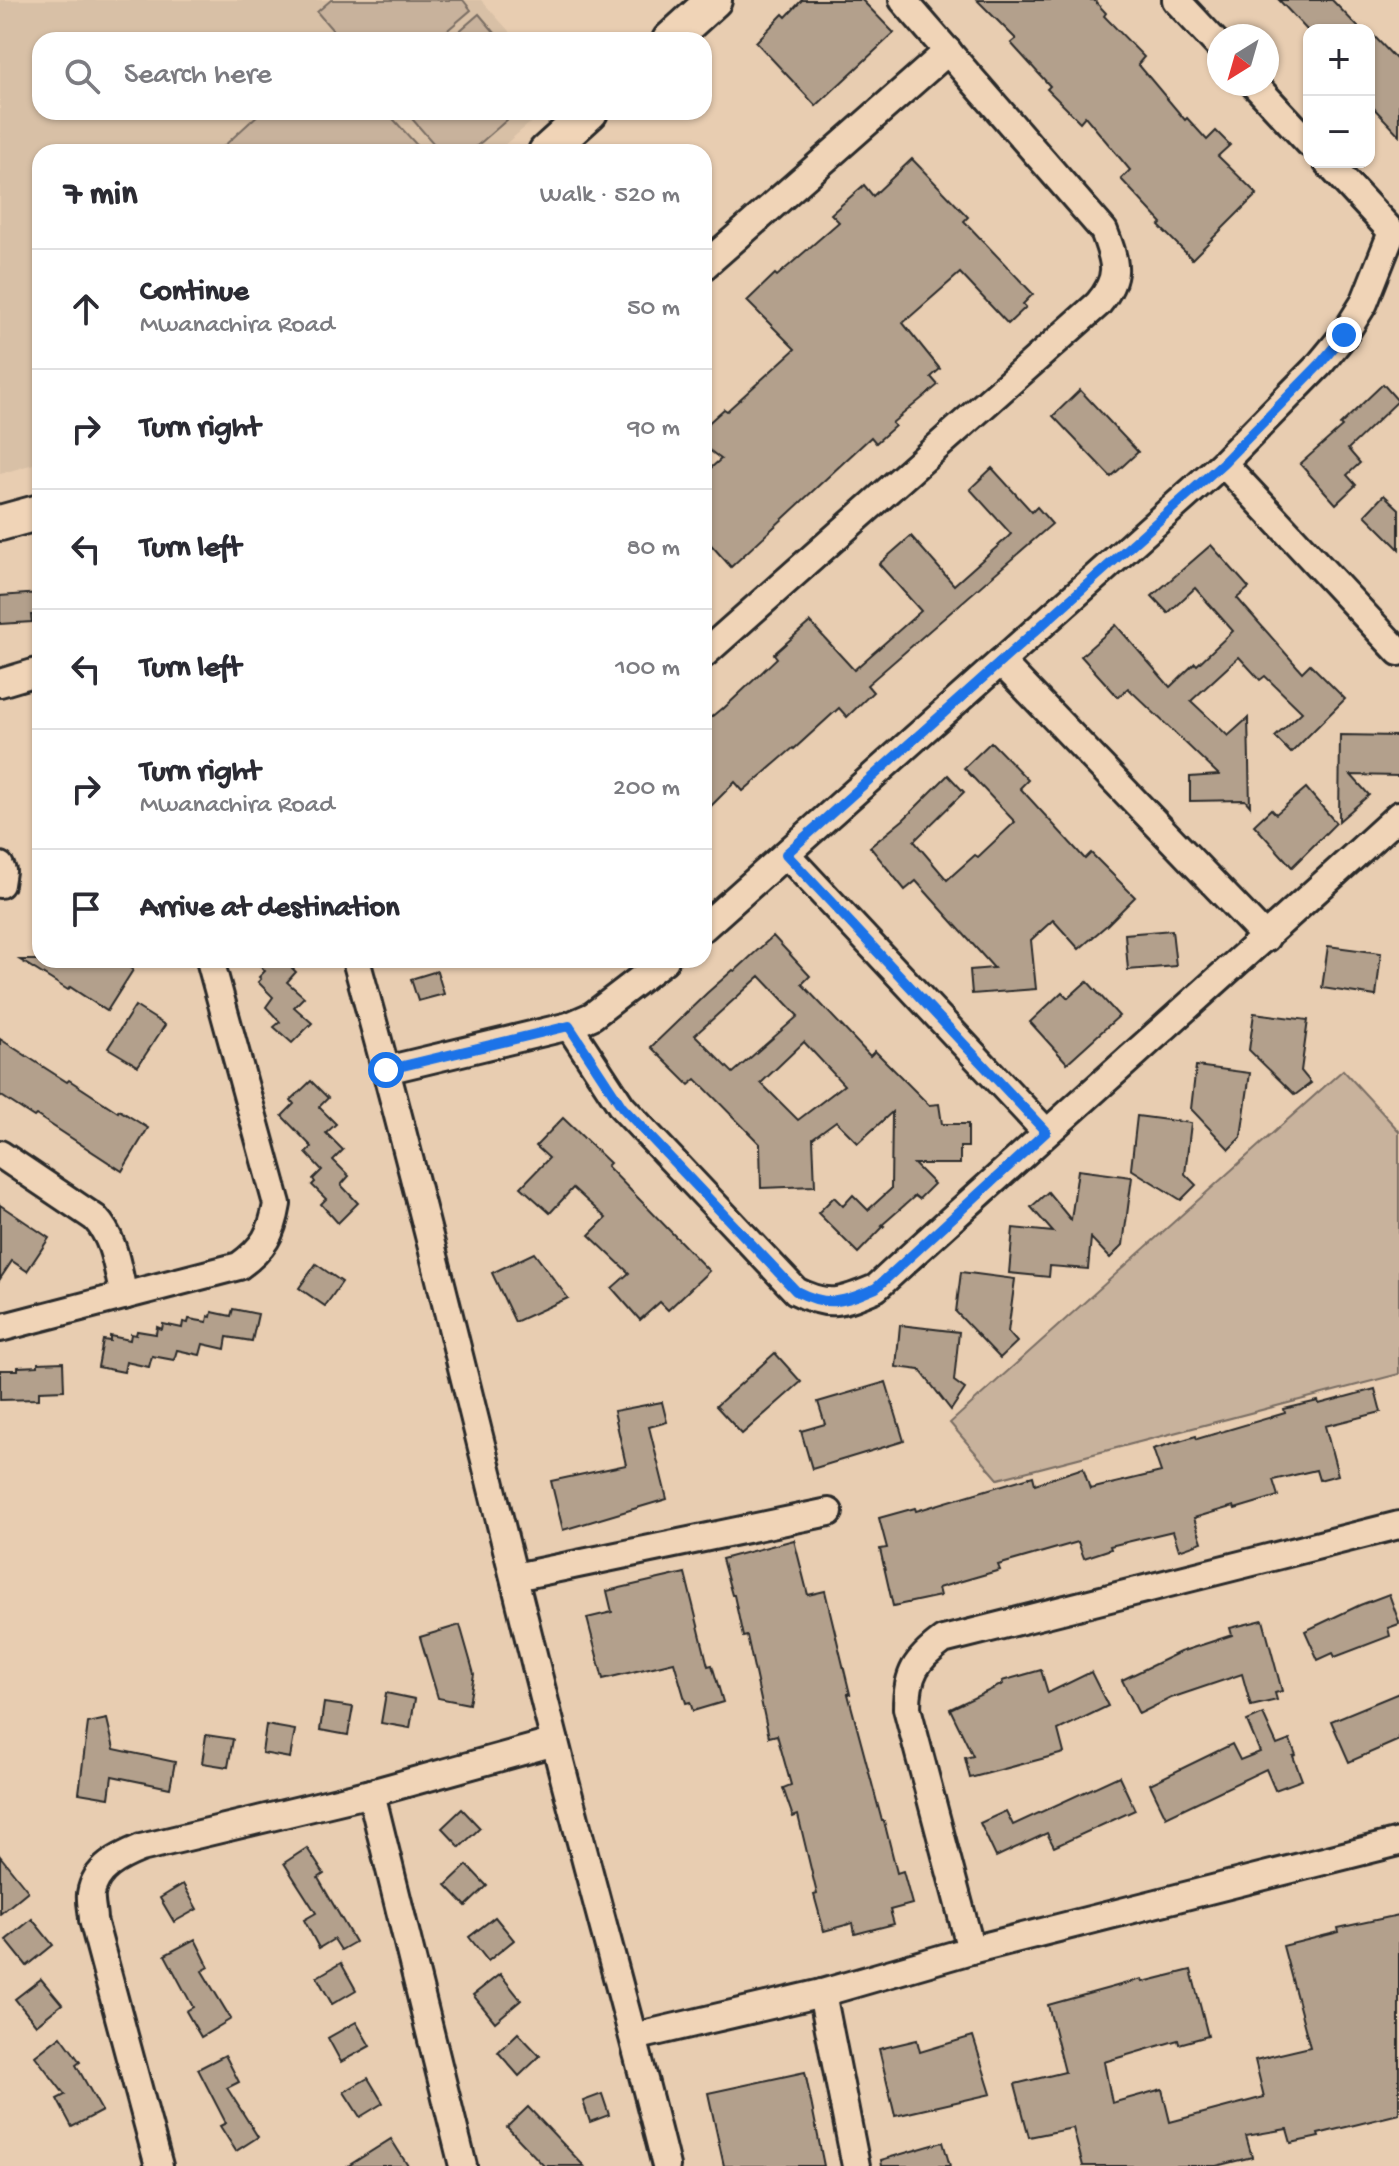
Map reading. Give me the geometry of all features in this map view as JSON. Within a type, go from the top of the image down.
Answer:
[{"type":"street","points":[[712,647],[1098,304],[1110,290],[1115,272],[1104,231],[903,0]]},
{"type":"street","points":[[1176,0],[1207,33]]},
{"type":"street","points":[[677,32],[699,5]]},
{"type":"street","points":[[712,259],[948,51]]},
{"type":"street","points":[[1265,96],[1303,137]]},
{"type":"street","points":[[555,144],[581,120]]},
{"type":"street","points":[[712,920],[1223,463],[1320,364],[1344,335],[1364,303],[1396,236],[1333,168]]},
{"type":"street","points":[[1223,463],[1399,652]]},
{"type":"street","points":[[0,523],[32,514]]},
{"type":"street","points":[[1001,662],[1266,938]]},
{"type":"street","points":[[0,683],[32,673]]},
{"type":"street","points":[[569,1026],[622,1107],[796,1291],[816,1301],[848,1300],[876,1288],[1399,815]]},
{"type":"street","points":[[786,854],[1046,1132]]},
{"type":"street","points":[[0,866],[0,884]]},
{"type":"street","points":[[0,1328],[239,1266],[253,1256],[270,1235],[277,1204],[212,968]]},
{"type":"street","points":[[358,968],[666,2166]]},
{"type":"street","points":[[386,1070],[569,1026],[592,1016],[655,968]]},
{"type":"street","points":[[0,1154],[95,1218],[106,1230],[124,1296]]},
{"type":"street","points":[[515,1577],[829,1512]]},
{"type":"street","points":[[971,1950],[907,1708],[910,1678],[924,1654],[943,1640],[1399,1525]]},
{"type":"street","points":[[159,2166],[93,1920],[91,1894],[97,1878],[114,1859],[141,1848],[371,1793],[555,1742]]},
{"type":"street","points":[[371,1793],[463,2166]]},
{"type":"street","points":[[634,2037],[822,1993],[971,1950],[1399,1842]]},
{"type":"street","points":[[822,1993],[856,2166]]},
{"type":"shaded area","points":[[0,0],[481,0],[510,32],[32,32],[32,120],[534,120],[505,144],[32,144],[32,464],[0,474]]},
{"type":"shaded area","points":[[331,0],[463,0],[471,10],[445,32],[334,32],[317,12]]},
{"type":"shaded area","points":[[479,14],[494,32],[458,32]]},
{"type":"shaded area","points":[[252,120],[394,120],[416,144],[226,144]]},
{"type":"shaded area","points":[[413,120],[507,120],[479,144],[434,144]]},
{"type":"shaded area","points":[[1343,1070],[1399,1131],[1399,1374],[998,1479],[950,1423]]},
{"type":"building","points":[[802,0],[862,0],[894,33],[816,106],[756,42],[783,14],[786,17]]},
{"type":"building","points":[[977,0],[1094,0],[1106,13],[1104,16],[1144,57],[1138,64],[1185,120],[1187,118],[1207,140],[1216,131],[1230,145],[1218,156],[1257,194],[1192,259],[1159,226],[1162,223],[1121,179],[1130,170],[1085,116],[1080,122],[1047,89],[1050,86],[1011,43],[1016,39]]},
{"type":"building","points":[[1279,0],[1332,0],[1355,24],[1303,24]]},
{"type":"building","points":[[1375,37],[1399,62],[1399,135],[1375,109]]},
{"type":"building","points":[[912,159],[968,217],[964,221],[1033,294],[1023,304],[1026,307],[1008,324],[960,273],[903,323],[940,369],[931,377],[938,385],[892,423],[895,426],[876,443],[871,437],[731,567],[712,546],[712,467],[721,459],[712,452],[712,420],[724,409],[727,411],[795,349],[747,301],[839,222],[831,214],[864,185],[873,196]]},
{"type":"building","points":[[1383,384],[1398,401],[1348,449],[1360,463],[1347,475],[1356,485],[1336,504],[1300,464],[1342,427],[1340,425]]},
{"type":"building","points":[[1080,390],[1138,452],[1111,477],[1053,416]]},
{"type":"building","points":[[992,468],[1032,512],[1037,507],[1052,524],[867,685],[873,692],[847,717],[839,708],[743,791],[735,782],[712,805],[712,716],[777,658],[774,654],[810,622],[854,670],[921,611],[879,564],[911,536],[954,585],[1011,534],[970,489]]},
{"type":"building","points":[[1384,495],[1399,509],[1399,549],[1365,515]]},
{"type":"building","points":[[1211,545],[1249,588],[1237,598],[1302,672],[1310,664],[1345,699],[1291,753],[1275,737],[1302,712],[1265,676],[1260,680],[1239,657],[1191,701],[1228,736],[1248,718],[1250,806],[1245,800],[1190,801],[1190,777],[1219,775],[1128,688],[1118,697],[1081,656],[1116,625],[1170,687],[1195,663],[1197,665],[1233,631],[1195,588],[1168,613],[1152,596]]},
{"type":"building","points":[[32,594],[32,622],[0,624],[0,596]]},
{"type":"building","points":[[1340,735],[1399,736],[1399,776],[1351,775],[1369,795],[1339,821]]},
{"type":"building","points":[[991,742],[1028,780],[1020,788],[1085,859],[1091,853],[1135,897],[1079,949],[1053,920],[1031,940],[1036,989],[972,994],[970,970],[994,968],[916,881],[905,890],[870,847],[903,820],[948,775],[964,792],[914,841],[947,880],[975,855],[978,857],[1015,822],[964,768]]},
{"type":"building","points":[[1306,788],[1336,823],[1292,867],[1254,825],[1271,809],[1276,814]]},
{"type":"building","points":[[1172,930],[1176,966],[1128,970],[1125,934]]},
{"type":"building","points":[[773,936],[810,976],[802,984],[870,1056],[875,1051],[929,1105],[939,1104],[942,1124],[968,1124],[968,1147],[960,1147],[960,1164],[914,1164],[934,1184],[919,1199],[915,1196],[882,1225],[858,1253],[818,1213],[834,1197],[843,1206],[853,1195],[868,1210],[891,1189],[892,1112],[858,1143],[836,1121],[813,1138],[815,1186],[761,1188],[760,1144],[696,1079],[689,1085],[651,1047],[707,993]],"holes":[[[760,976],[798,1016],[733,1073],[695,1035]],[[804,1042],[844,1085],[798,1120],[761,1083]]]},
{"type":"building","points":[[1328,946],[1381,953],[1376,996],[1322,988]]},
{"type":"building","points":[[20,960],[32,960],[32,968]]},
{"type":"building","points":[[33,968],[133,970],[107,1011],[70,987],[68,990]]},
{"type":"building","points":[[262,968],[292,968],[296,972],[287,982],[304,997],[294,1007],[312,1023],[292,1043],[274,1027],[280,1022],[266,1007],[273,997],[258,982],[265,971]]},
{"type":"building","points":[[437,971],[444,994],[418,1001],[411,979]]},
{"type":"building","points":[[1087,981],[1119,1016],[1067,1063],[1030,1022],[1062,992],[1068,998]]},
{"type":"building","points":[[135,1006],[165,1025],[138,1066],[108,1048]]},
{"type":"building","points":[[1254,1013],[1308,1020],[1301,1071],[1311,1083],[1295,1095],[1249,1050]]},
{"type":"building","points":[[0,1039],[148,1128],[122,1171],[0,1095]]},
{"type":"building","points":[[1196,1066],[1250,1073],[1241,1137],[1229,1149],[1191,1109]]},
{"type":"building","points":[[311,1081],[328,1098],[319,1107],[336,1124],[326,1133],[343,1150],[333,1160],[349,1176],[341,1185],[358,1203],[338,1223],[321,1204],[326,1199],[312,1185],[315,1182],[313,1179],[322,1170],[306,1153],[312,1147],[282,1116],[294,1104],[291,1100]]},
{"type":"building","points":[[1137,1116],[1191,1123],[1185,1174],[1196,1185],[1181,1200],[1131,1169]]},
{"type":"building","points":[[563,1118],[610,1163],[607,1166],[709,1271],[668,1310],[660,1302],[640,1320],[612,1288],[629,1273],[589,1235],[606,1218],[573,1188],[550,1213],[521,1187],[549,1158],[536,1146]]},
{"type":"building","points":[[1078,1170],[1132,1177],[1123,1245],[1110,1258],[1091,1238],[1088,1269],[1050,1266],[1049,1277],[1009,1273],[1013,1228],[1053,1232],[1031,1207],[1048,1192],[1071,1220]]},
{"type":"building","points":[[0,1205],[49,1238],[27,1271],[12,1261],[0,1279]]},
{"type":"building","points":[[534,1253],[568,1298],[515,1322],[492,1273]]},
{"type":"building","points":[[316,1264],[342,1282],[325,1306],[299,1288]]},
{"type":"building","points":[[961,1272],[1015,1279],[1008,1332],[1017,1342],[1000,1358],[956,1312]]},
{"type":"building","points":[[233,1309],[258,1314],[252,1341],[227,1337],[225,1349],[203,1344],[200,1355],[177,1350],[174,1360],[152,1356],[149,1367],[126,1362],[124,1372],[98,1367],[103,1340],[110,1341],[110,1336],[130,1340],[131,1334],[136,1335],[137,1331],[156,1334],[157,1327],[162,1329],[163,1324],[182,1328],[183,1322],[188,1323],[189,1319],[207,1322],[212,1312],[231,1316]]},
{"type":"building","points":[[900,1325],[959,1332],[954,1381],[965,1389],[951,1410],[920,1370],[896,1367]]},
{"type":"building","points":[[775,1353],[801,1382],[742,1434],[716,1406]]},
{"type":"building","points":[[63,1362],[64,1390],[39,1391],[39,1399],[0,1400],[0,1370]]},
{"type":"building","points":[[886,1382],[904,1441],[812,1469],[801,1431],[825,1424],[818,1402]]},
{"type":"building","points":[[1375,1389],[1381,1412],[1325,1426],[1338,1475],[1319,1480],[1316,1470],[1273,1480],[1278,1496],[1194,1518],[1202,1542],[1179,1550],[1173,1531],[1110,1546],[1111,1549],[1084,1558],[1078,1542],[998,1565],[1000,1570],[938,1588],[940,1596],[893,1606],[880,1549],[887,1548],[879,1518],[915,1508],[916,1511],[1033,1476],[1035,1484],[1083,1468],[1090,1489],[1161,1472],[1153,1449],[1285,1413],[1284,1409],[1318,1401],[1319,1404]]},
{"type":"building","points":[[662,1402],[667,1422],[649,1427],[667,1499],[563,1530],[551,1481],[626,1465],[614,1411]]},
{"type":"building","points":[[794,1540],[808,1595],[825,1591],[848,1694],[882,1821],[897,1873],[903,1871],[912,1904],[890,1910],[894,1924],[855,1934],[853,1923],[824,1931],[798,1815],[793,1817],[783,1788],[791,1785],[777,1735],[769,1737],[747,1636],[743,1637],[722,1559]]},
{"type":"building","points":[[685,1573],[708,1666],[712,1665],[723,1702],[693,1711],[690,1702],[686,1703],[674,1662],[603,1679],[587,1618],[612,1612],[607,1591]]},
{"type":"building","points":[[1389,1594],[1399,1622],[1388,1628],[1390,1636],[1335,1657],[1333,1653],[1318,1660],[1305,1631]]},
{"type":"building","points":[[1263,1620],[1282,1691],[1275,1693],[1277,1700],[1251,1706],[1242,1674],[1171,1698],[1139,1714],[1122,1680],[1180,1652],[1232,1635],[1230,1628]]},
{"type":"building","points":[[460,1625],[474,1674],[469,1704],[438,1698],[420,1637]]},
{"type":"building","points":[[1041,1670],[1048,1693],[1091,1672],[1108,1706],[1058,1730],[1064,1753],[970,1778],[965,1758],[973,1756],[950,1709],[1003,1684],[1002,1681]]},
{"type":"building","points":[[386,1693],[415,1699],[410,1728],[381,1723]]},
{"type":"building","points":[[1399,1693],[1399,1740],[1349,1762],[1331,1721]]},
{"type":"building","points":[[324,1703],[353,1707],[348,1735],[320,1730]]},
{"type":"building","points":[[1263,1714],[1277,1745],[1290,1740],[1302,1780],[1275,1790],[1266,1769],[1166,1817],[1150,1784],[1232,1744],[1240,1760],[1260,1752],[1247,1721]]},
{"type":"building","points":[[107,1719],[114,1749],[175,1762],[170,1788],[112,1776],[109,1798],[79,1793],[88,1723]]},
{"type":"building","points":[[266,1725],[295,1730],[290,1758],[262,1753]]},
{"type":"building","points":[[206,1735],[233,1739],[228,1767],[202,1763]]},
{"type":"building","points":[[1119,1776],[1135,1810],[1054,1847],[1047,1833],[996,1857],[980,1823],[1006,1811],[1013,1825]]},
{"type":"building","points":[[462,1809],[480,1828],[460,1847],[442,1828]]},
{"type":"building","points":[[307,1848],[324,1874],[318,1878],[355,1942],[341,1950],[334,1939],[319,1948],[304,1920],[316,1913],[284,1863]]},
{"type":"building","points":[[0,1856],[28,1891],[0,1914]]},
{"type":"building","points":[[467,1865],[487,1886],[466,1906],[446,1885]]},
{"type":"building","points":[[183,1884],[197,1909],[174,1922],[160,1898]]},
{"type":"building","points":[[1399,1915],[1399,2114],[1291,2143],[1287,2129],[1246,2136],[1252,2157],[1216,2166],[1083,2166],[1073,2128],[1029,2137],[1015,2084],[1065,2072],[1048,2005],[1142,1979],[1143,1982],[1191,1970],[1208,2036],[1179,2044],[1178,2040],[1104,2062],[1112,2103],[1162,2089],[1170,2122],[1264,2097],[1255,2060],[1310,2047],[1283,1946],[1339,1932],[1338,1928]]},
{"type":"building","points":[[495,1917],[514,1940],[488,1961],[469,1937]]},
{"type":"building","points":[[32,1919],[53,1945],[27,1966],[6,1940]]},
{"type":"building","points":[[195,1939],[209,1967],[202,1971],[231,2019],[201,2037],[186,2011],[193,2007],[165,1955]]},
{"type":"building","points":[[341,1963],[356,1990],[332,2004],[317,1977]]},
{"type":"building","points":[[500,1974],[521,2000],[495,2022],[473,1995]]},
{"type":"building","points":[[41,1979],[62,2004],[36,2025],[15,1999]]},
{"type":"building","points":[[356,2022],[370,2046],[341,2062],[328,2038]]},
{"type":"building","points":[[518,2033],[540,2056],[519,2076],[498,2052]]},
{"type":"building","points":[[61,2036],[80,2062],[76,2065],[102,2111],[72,2127],[57,2099],[65,2095],[35,2056]]},
{"type":"building","points":[[973,2036],[991,2094],[895,2116],[879,2049],[917,2040],[920,2052]]},
{"type":"building","points":[[225,2055],[239,2082],[227,2088],[258,2137],[236,2151],[220,2126],[226,2123],[198,2069]]},
{"type":"building","points":[[805,2072],[824,2166],[724,2166],[708,2093]]},
{"type":"building","points":[[368,2078],[383,2103],[360,2117],[344,2092]]},
{"type":"building","points":[[602,2094],[609,2115],[590,2122],[583,2101]]},
{"type":"building","points":[[528,2107],[584,2166],[544,2166],[507,2127]]},
{"type":"building","points":[[391,2139],[408,2166],[348,2166]]},
{"type":"building","points":[[943,2142],[950,2166],[882,2166],[881,2160]]},
{"type":"route","points":[[386,1070],[569,1026],[622,1107],[796,1291],[816,1301],[848,1300],[876,1288],[1046,1132],[786,854],[1223,463],[1320,364],[1344,335]]}]
